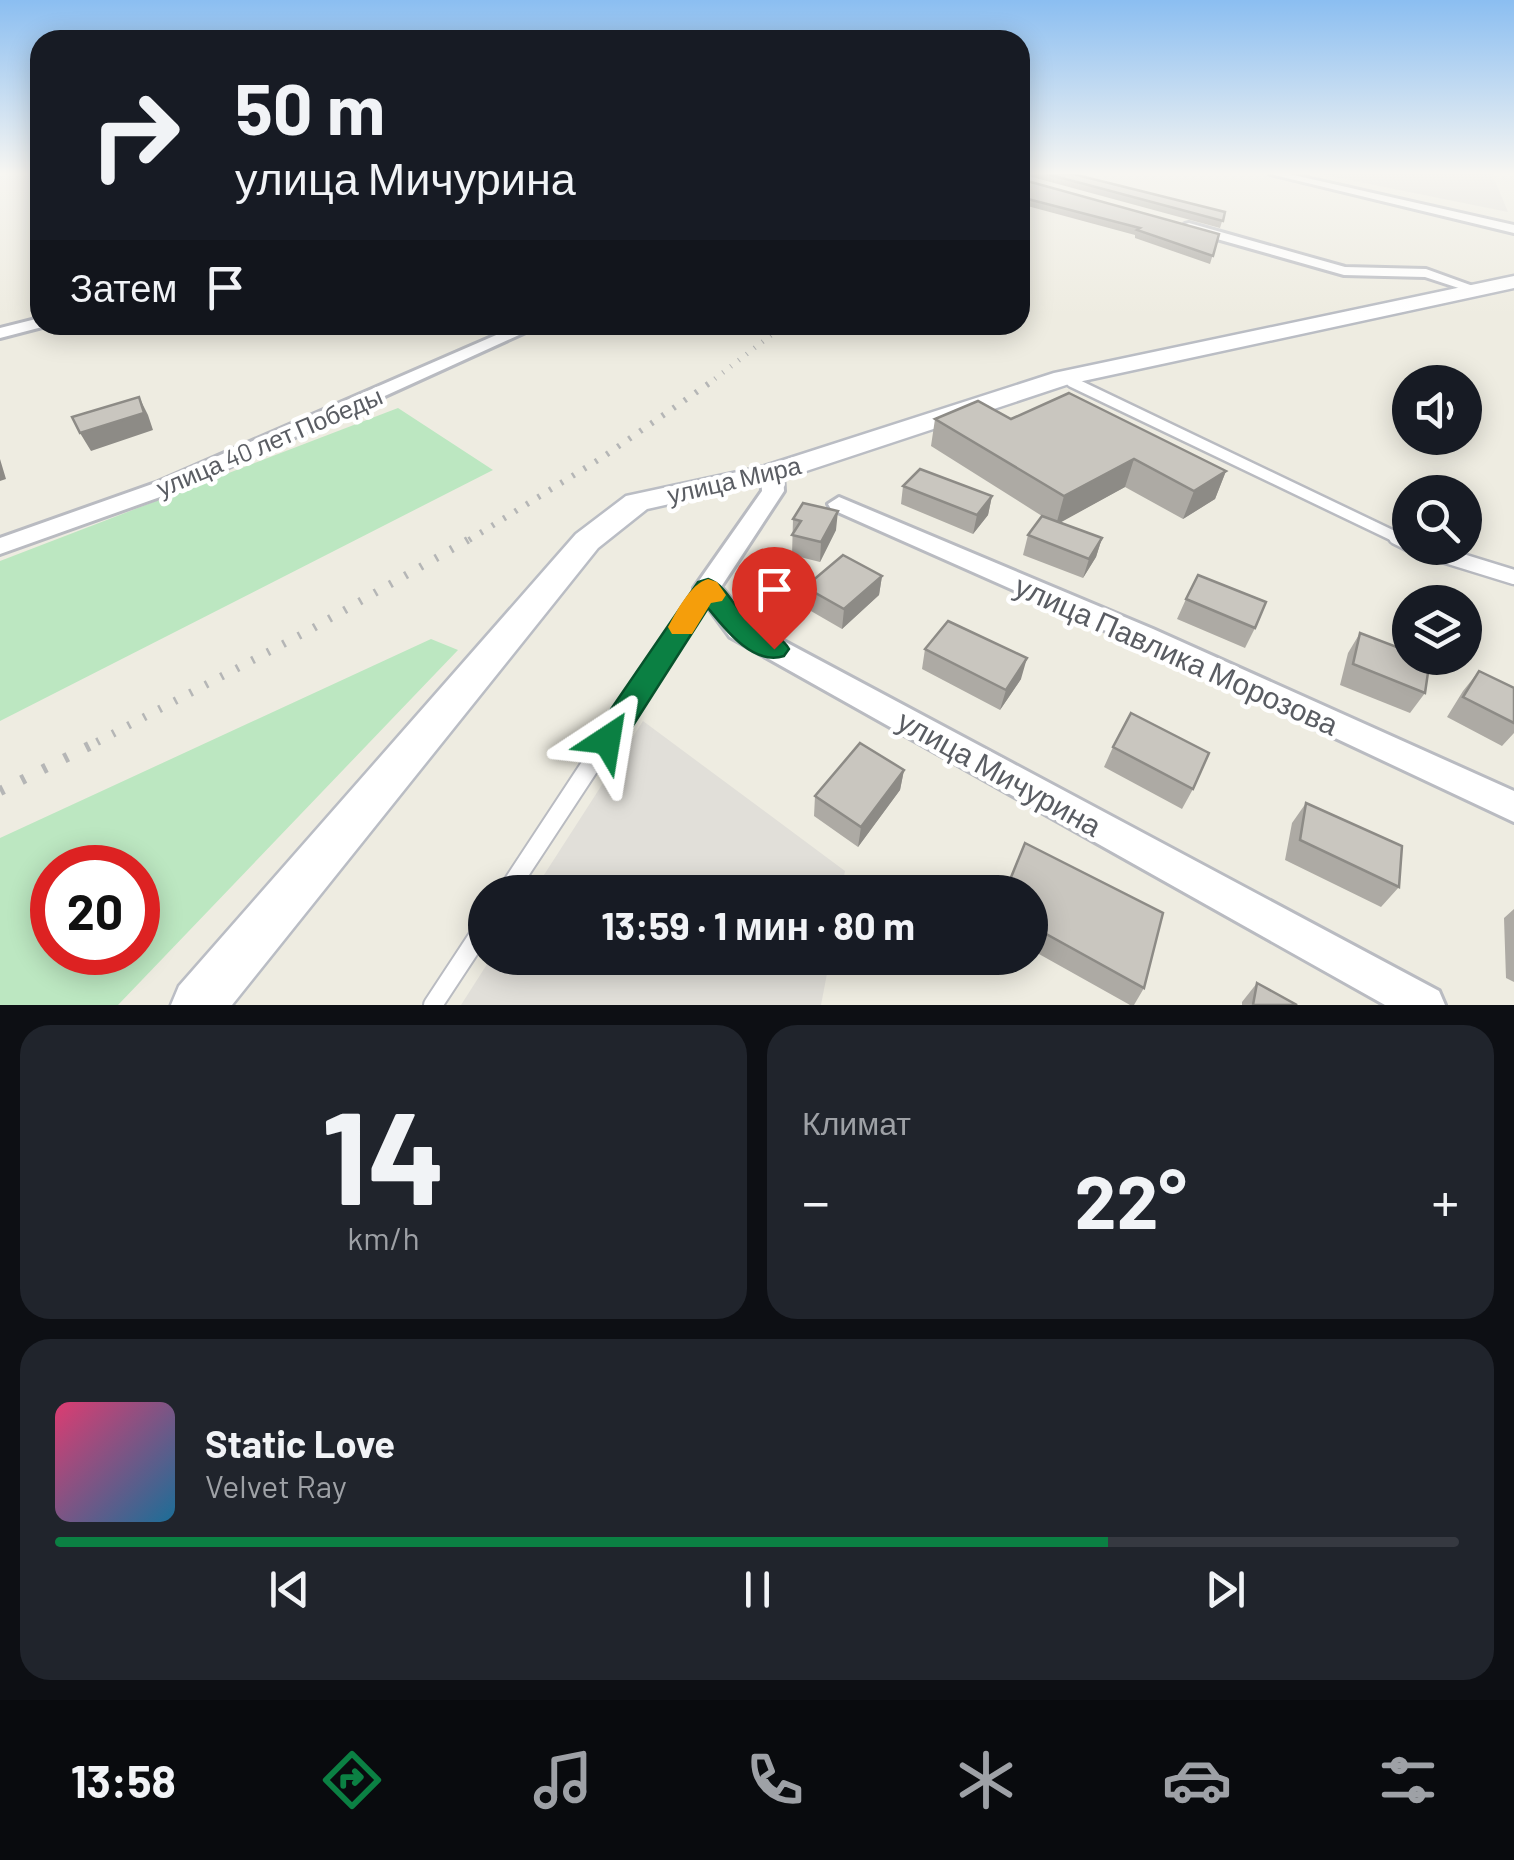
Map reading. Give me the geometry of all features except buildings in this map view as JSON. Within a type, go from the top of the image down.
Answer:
[{"type":"street","points":[[1483,221],[1514,228]]},
{"type":"street","points":[[1172,222],[1344,271],[1426,273],[1477,290]]},
{"type":"street","name":"улица Мира","points":[[198,1005],[587,541],[637,502],[772,473],[1063,378],[1514,282]]},
{"type":"street","points":[[0,333],[30,325]]},
{"type":"street","name":"улица 40 лет Победы","points":[[0,546],[166,488],[510,335]]},
{"type":"street","points":[[708,588],[772,491],[772,473]]},
{"type":"street","name":"улица Павлика Морозова","points":[[839,504],[1143,636],[1514,807]]},
{"type":"street","name":"улица Мичурина","points":[[708,588],[740,630],[1426,1005]]},
{"type":"lane","points":[[1063,378],[1392,535]]},
{"type":"lane","points":[[1473,565],[1514,578]]},
{"type":"lane","points":[[518,875],[708,588]]},
{"type":"lane","points":[[433,1005],[468,952]]},
{"type":"shaded area","points":[[643,721],[845,871],[844,875],[544,875]]},
{"type":"shaded area","points":[[480,975],[827,975],[821,1005],[461,1005]]},
{"type":"green space","points":[[398,408],[493,470],[0,721],[0,561]]},
{"type":"green space","points":[[431,639],[458,650],[160,961],[160,845],[30,845],[30,975],[147,975],[118,1005],[0,1005],[0,838]]},
{"type":"railway","points":[[710,383],[771,335]]},
{"type":"railway","points":[[469,540],[603,457],[710,383]]},
{"type":"railway","points":[[97,742],[308,631],[473,537]]},
{"type":"railway","points":[[0,791],[101,740]]},
{"type":"slow traffic","points":[[682,627],[708,588],[713,595]]},
{"type":"route","points":[[607,740],[708,588],[740,630],[774,649]]}]
